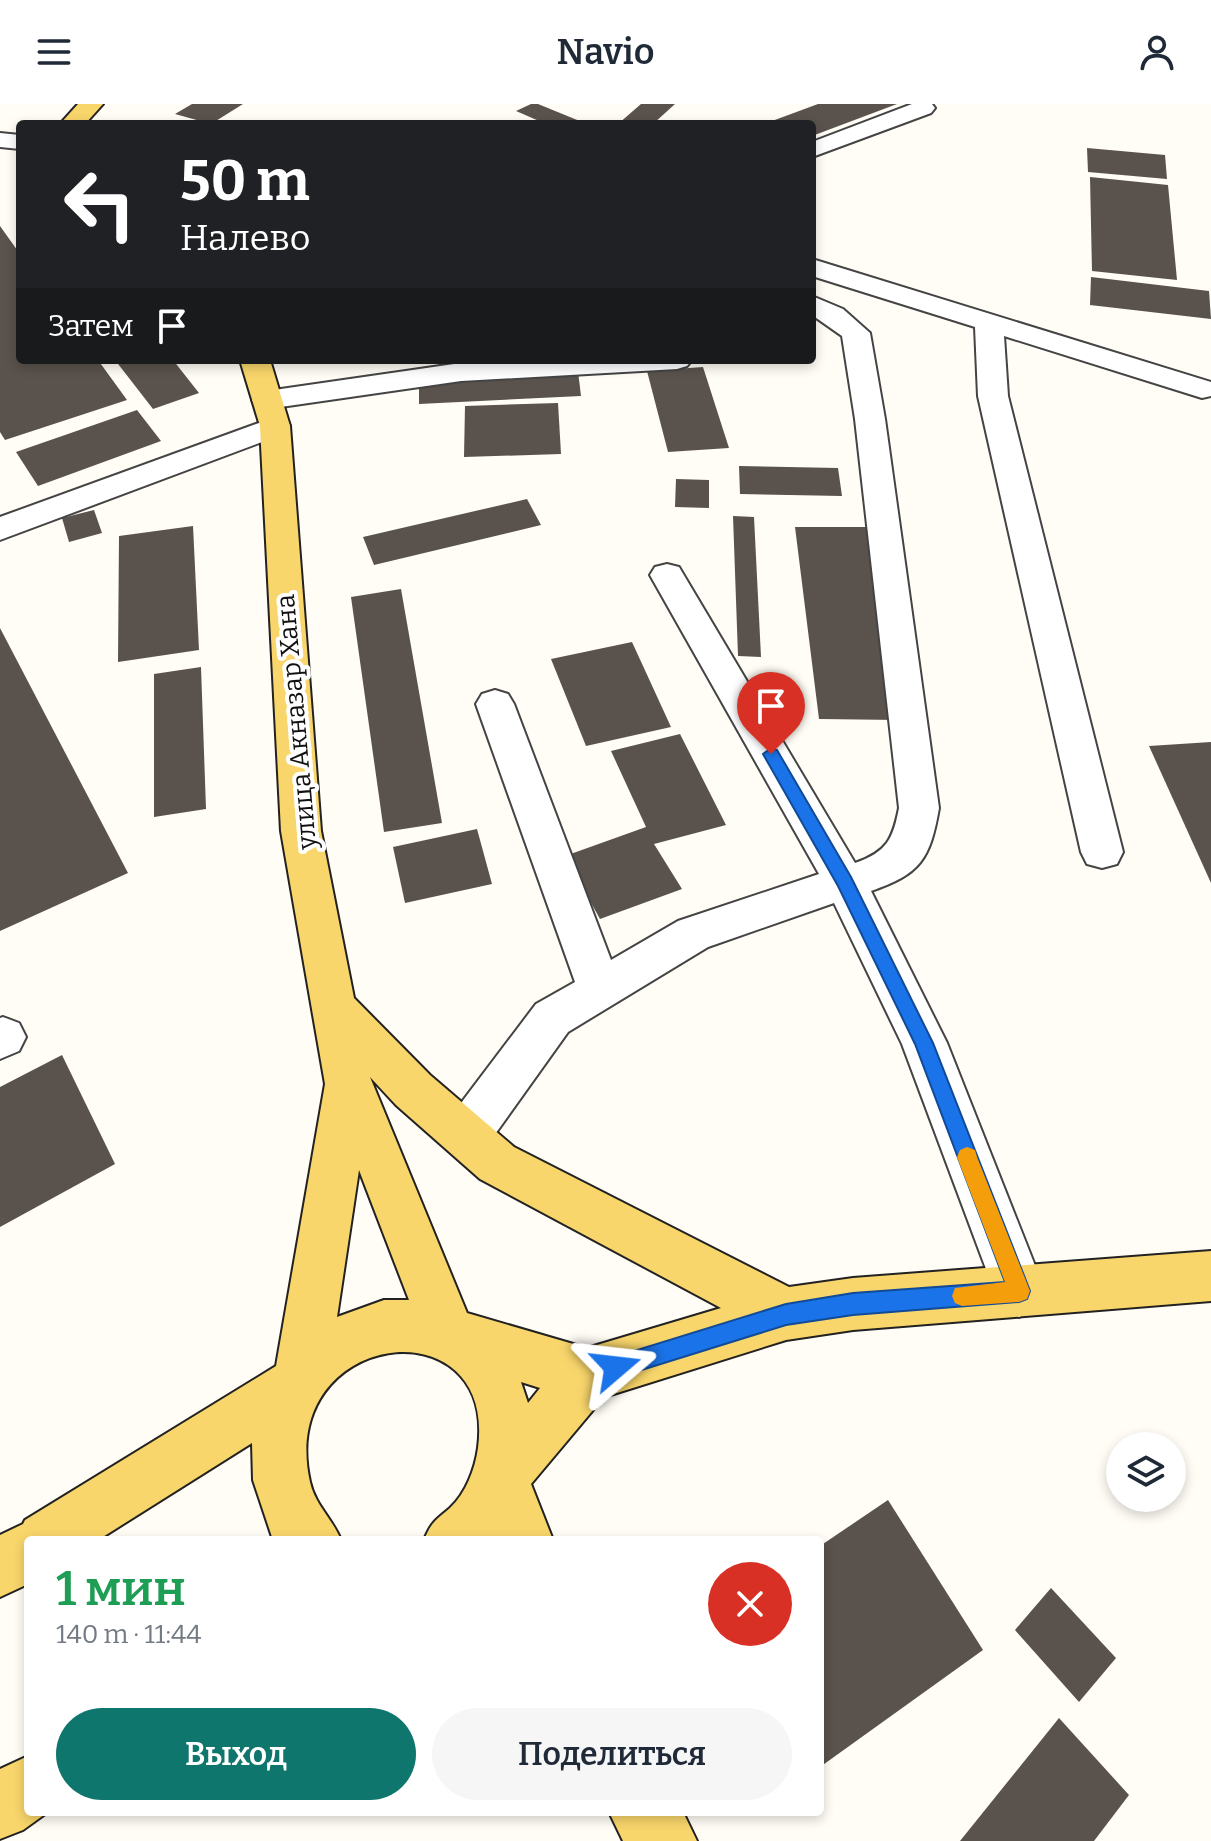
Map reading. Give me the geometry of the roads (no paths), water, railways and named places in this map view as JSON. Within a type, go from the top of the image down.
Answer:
[{"type":"main road","points":[[76,120],[91,104]]},
{"type":"main road","name":"улица Акназар Хана","points":[[264,382],[301,831],[348,1083],[449,1334]]},
{"type":"main road","points":[[334,1007],[413,1090],[497,1163],[786,1314]]},
{"type":"main road","name":"улица Акназар Хана","points":[[300,1382],[348,1083]]},
{"type":"main road","points":[[458,1536],[473,1525],[500,1477],[587,1375],[786,1314],[853,1304],[1211,1276]]},
{"type":"main road","points":[[51,1536],[300,1382],[328,1351],[366,1330],[407,1324],[587,1375]]},
{"type":"main road","points":[[449,1334],[479,1358],[499,1391],[507,1433],[500,1477],[522,1536]]},
{"type":"main road","points":[[300,1382],[280,1426],[277,1474],[293,1521],[308,1536]]},
{"type":"main road","points":[[0,1568],[24,1553]]},
{"type":"main road","points":[[0,1807],[24,1791]]},
{"type":"main road","points":[[644,1816],[665,1841]]},
{"type":"lane","points":[[816,148],[923,108]]},
{"type":"lane","points":[[816,268],[1202,389]]},
{"type":"lane","points":[[466,1135],[552,1018],[693,934],[889,868],[913,841],[919,808],[870,419],[856,333],[816,306]]},
{"type":"lane","points":[[989,324],[993,396],[1102,852]]},
{"type":"lane","points":[[0,529],[264,382],[605,364]]},
{"type":"lane","points":[[667,575],[845,882],[924,1043],[1019,1291]]},
{"type":"lane","points":[[495,704],[600,990]]}]
